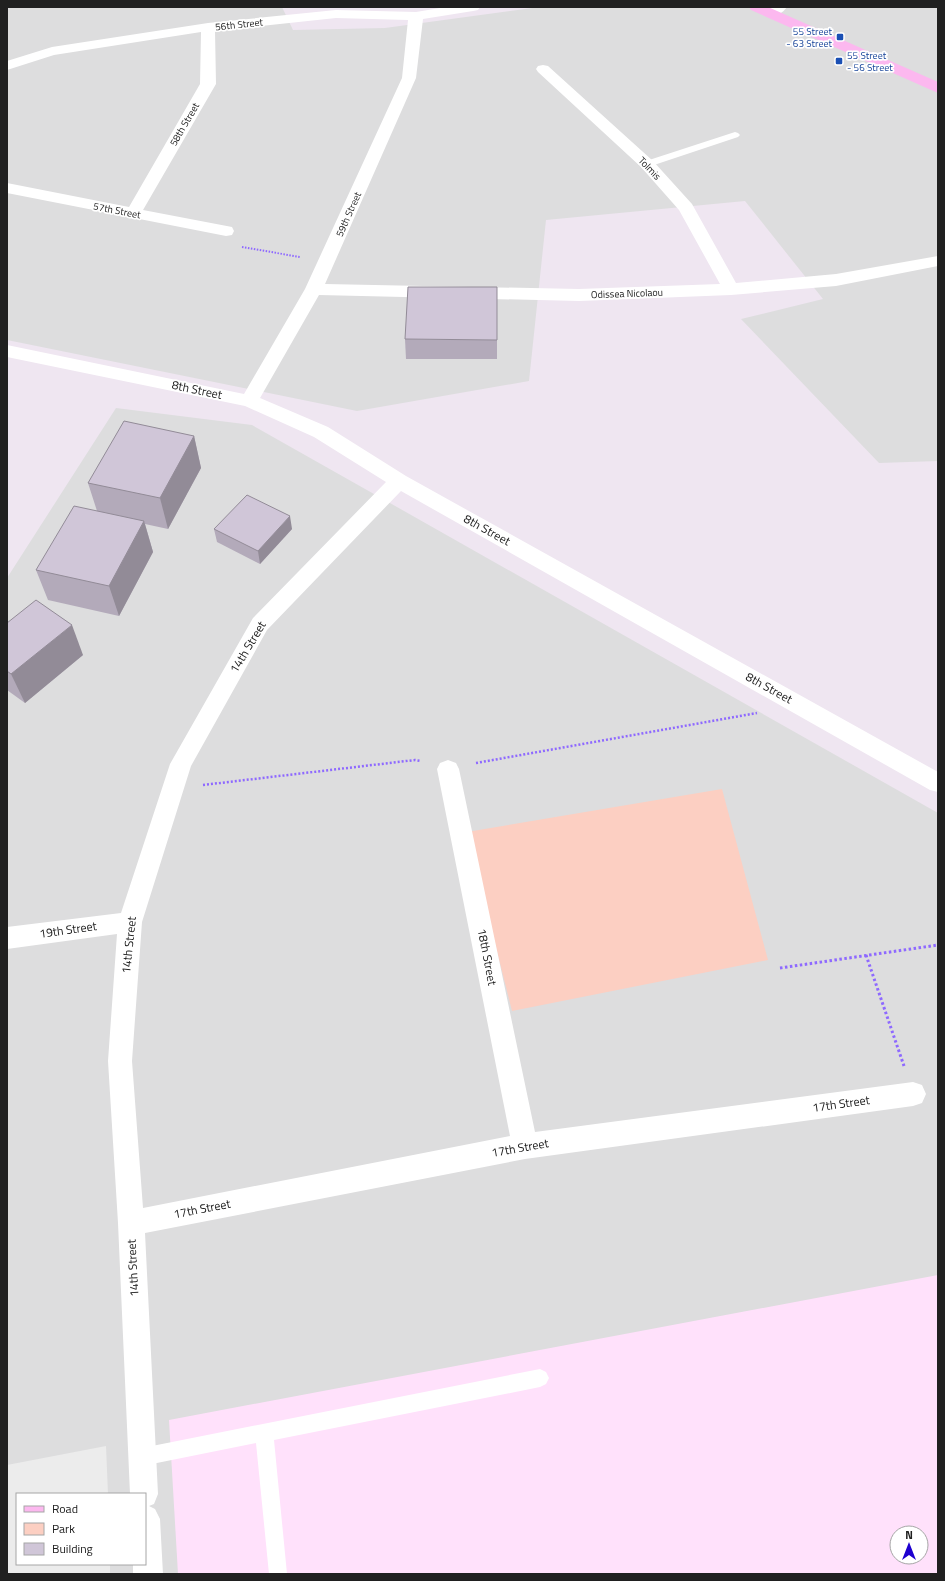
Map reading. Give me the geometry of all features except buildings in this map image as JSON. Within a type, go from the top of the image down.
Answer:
[{"type":"street","name":"56th Street","points":[[7,66],[52,51],[208,27],[336,14],[416,16],[473,7]]},
{"type":"street","points":[[756,7],[775,10],[938,88]]},
{"type":"street","name":"59th Street","points":[[249,401],[314,290],[409,78],[416,16]]},
{"type":"street","name":"58th Street","points":[[133,213],[208,84],[208,27]]},
{"type":"street","name":"Tolmis","points":[[543,69],[647,164],[686,208],[732,289]]},
{"type":"street","name":"57th Street","points":[[7,188],[226,230]]},
{"type":"street","name":"Odissea Nicolaou","points":[[314,290],[579,295],[732,289],[836,280],[938,261]]},
{"type":"street","name":"8th Street","points":[[7,351],[249,401],[321,432],[399,481],[938,783]]},
{"type":"street","name":"14th Street","points":[[144,1493],[131,1223],[120,1061],[130,922],[181,764],[260,624],[399,481]]},
{"type":"street","name":"18th Street","points":[[448,768],[525,1146]]},
{"type":"street","name":"19th Street","points":[[7,938],[130,922]]},
{"type":"street","name":"17th Street","points":[[131,1223],[525,1146],[913,1094]]},
{"type":"street","points":[[146,1537],[148,1574]]},
{"type":"lane","points":[[647,164],[735,135]]},
{"type":"lane","points":[[142,1457],[540,1378]]},
{"type":"lane","points":[[264,1434],[278,1574]]},
{"type":"path","points":[[226,230],[228,245],[326,262]]},
{"type":"path","points":[[173,789],[415,760],[448,768],[799,705]]},
{"type":"path","points":[[780,968],[938,945]]},
{"type":"path","points":[[866,955],[913,1094]]},
{"type":"shaded area","points":[[7,7],[282,7],[293,30],[385,28],[540,7],[938,7],[938,461],[879,463],[741,319],[823,299],[745,201],[546,220],[529,381],[357,411],[7,340]]},
{"type":"shaded area","points":[[116,408],[252,425],[938,813],[938,1574],[7,1574],[7,578]]},
{"type":"shaded area","points":[[938,1275],[938,1574],[178,1574],[169,1420]]},
{"type":"shaded area","points":[[106,1446],[108,1493],[16,1493],[16,1565],[110,1565],[110,1574],[7,1574],[7,1465]]},
{"type":"green space","points":[[722,789],[768,960],[512,1011],[467,832]]},
{"type":"place","name":"55 Street - 63 Street","points":[[840,37]]},
{"type":"place","name":"55 Street - 56 Street","points":[[839,61]]}]
